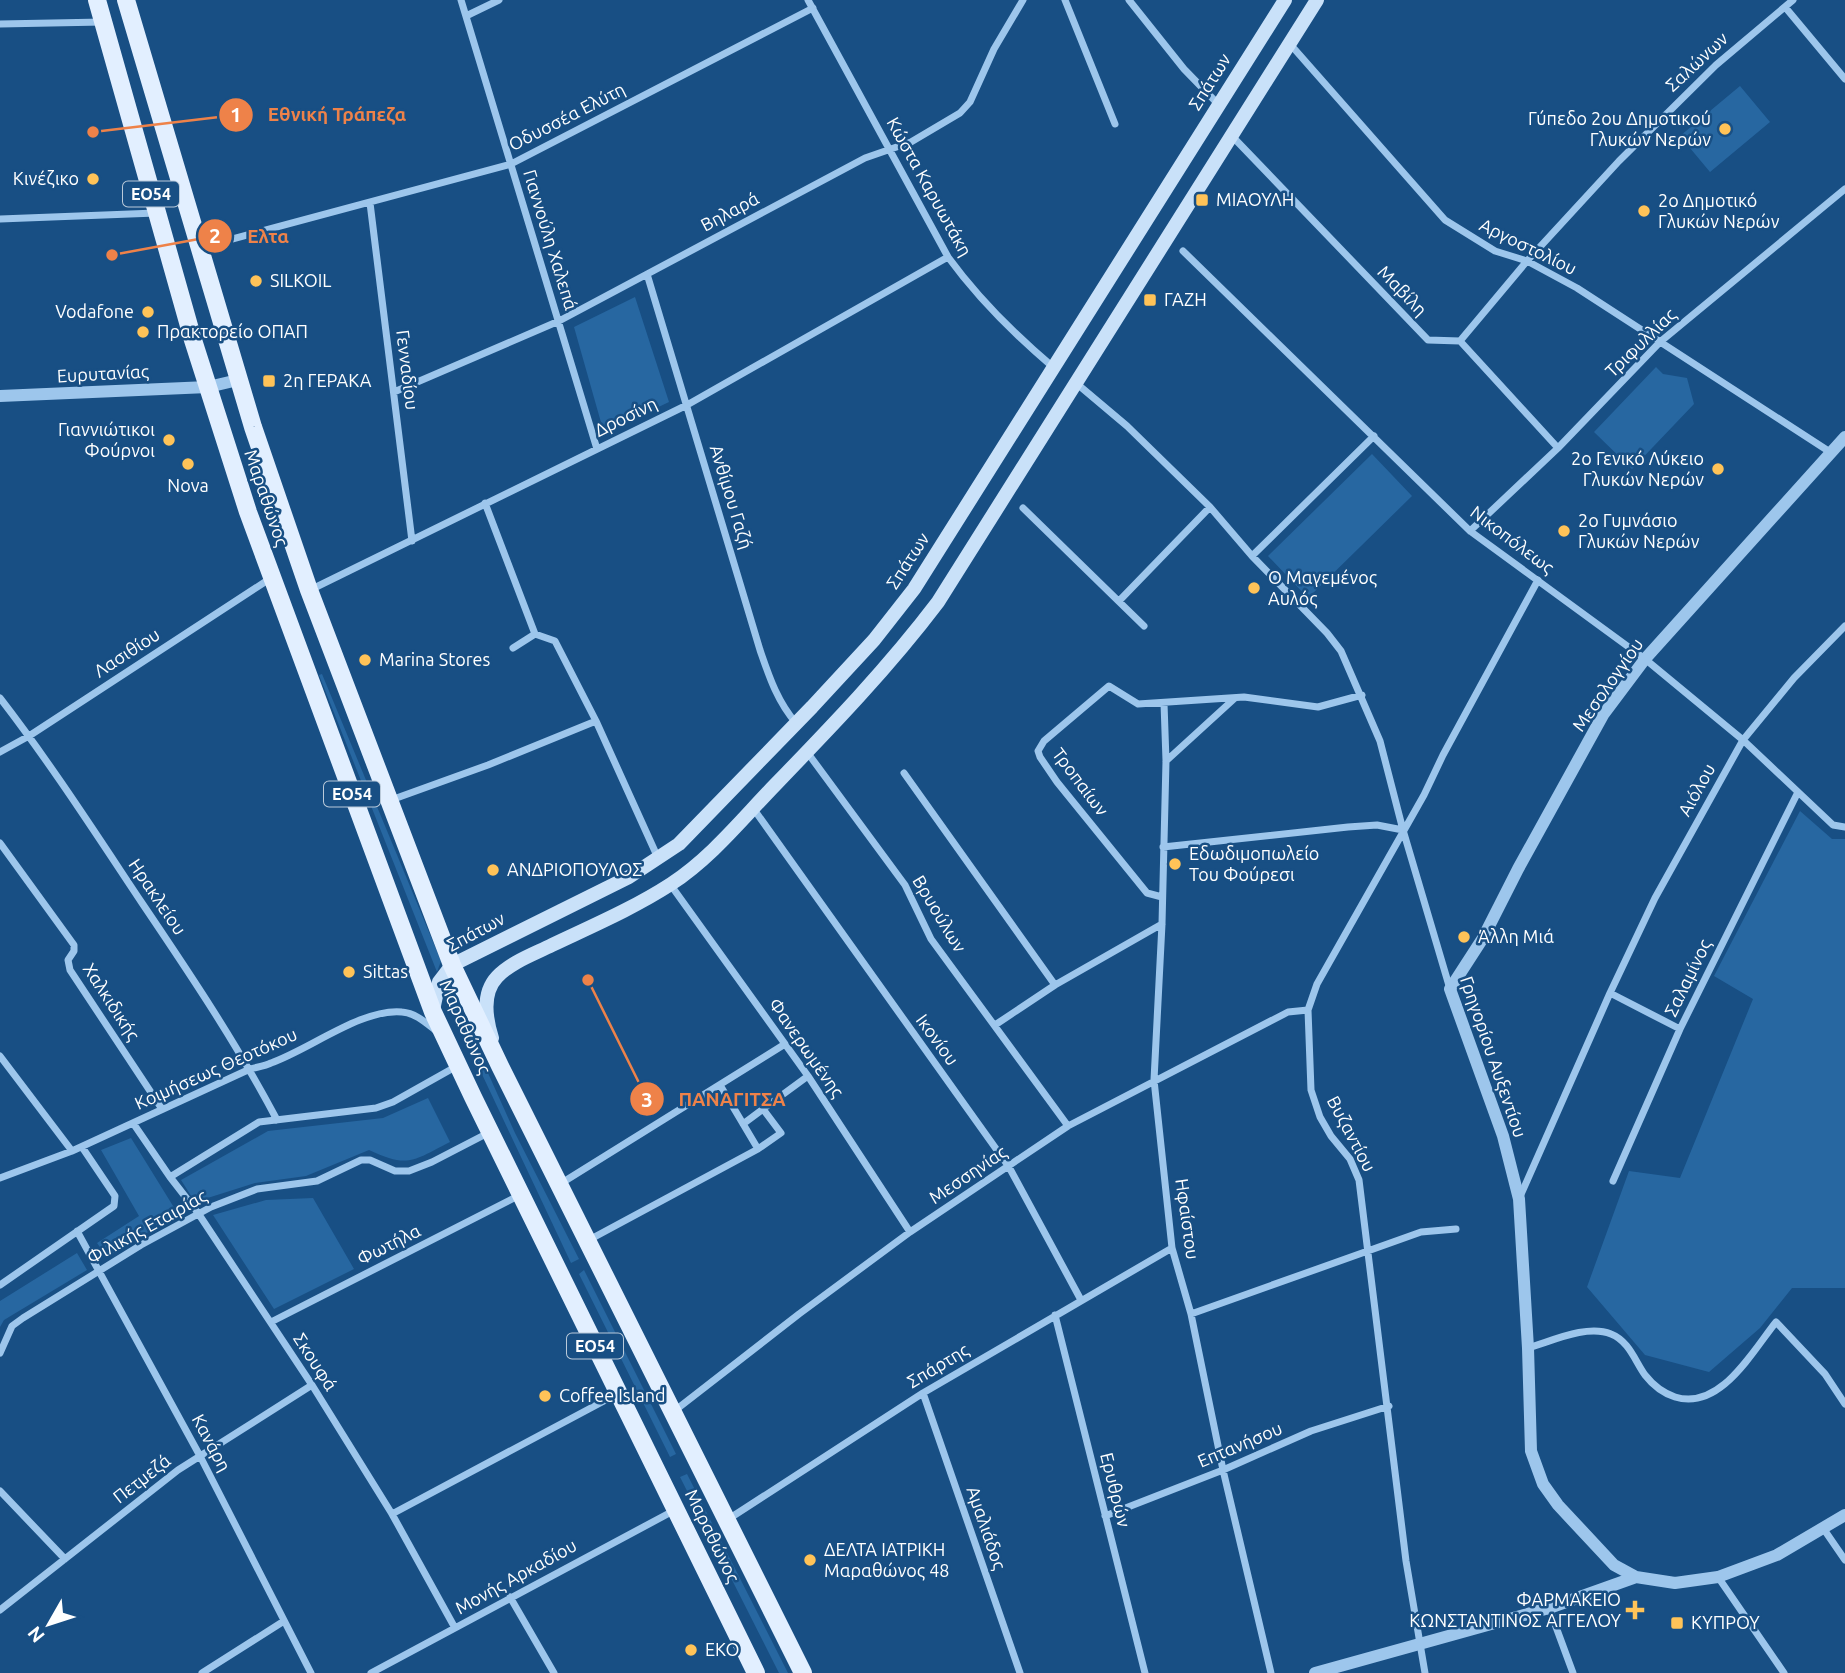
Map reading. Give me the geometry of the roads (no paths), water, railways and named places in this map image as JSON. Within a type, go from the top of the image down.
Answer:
[{"type":"main road","name":"Μαραθώνος","points":[[97,0],[208,387],[271,577],[433,1012],[752,1667]]},
{"type":"main road","name":"Μαραθώνος","points":[[126,0],[238,380],[309,590],[452,965],[803,1673]]},
{"type":"main road","name":"Σπάτων","points":[[433,1012],[439,982],[452,965],[629,877],[659,859],[703,821],[865,650],[914,589],[1285,0]]},
{"type":"main road","points":[[500,1066],[489,1028],[487,1000],[496,978],[518,962],[641,902],[698,864],[875,679],[938,602],[1317,0]]},
{"type":"main road","name":"Μαραθώνος","points":[[766,1600],[810,1673]]},
{"type":"street","name":"Γιαννούλη Χαλεπά","points":[[461,0],[597,449]]},
{"type":"street","points":[[466,16],[499,0]]},
{"type":"street","name":"Κώστα Καρυωτάκη","points":[[808,0],[948,257],[1012,330],[1053,367]]},
{"type":"street","name":"Βηλαρά","points":[[394,392],[559,321],[865,158],[911,142],[960,113],[966,107],[994,49],[1023,0]]},
{"type":"street","points":[[1065,0],[1115,124]]},
{"type":"street","points":[[1129,0],[1184,69],[1219,105]]},
{"type":"street","name":"Σαλώνων","points":[[1460,341],[1527,261],[1652,127],[1735,47],[1793,0]]},
{"type":"street","points":[[1785,7],[1845,79]]},
{"type":"street","name":"Οδυσσέα Ελύτη","points":[[198,248],[511,164],[813,8]]},
{"type":"street","points":[[0,24],[103,22]]},
{"type":"street","name":"Αργοστολίου","points":[[1290,43],[1446,219],[1495,251],[1527,261],[1577,288],[1830,452]]},
{"type":"street","name":"Μαβίλη","points":[[1231,135],[1428,340],[1460,341]]},
{"type":"street","name":"Τριφυλλίας","points":[[1470,531],[1558,449],[1660,342],[1845,190]]},
{"type":"street","name":"Γενναδίου","points":[[370,203],[412,541]]},
{"type":"street","points":[[0,219],[156,213]]},
{"type":"street","name":"Νικοπόλεως","points":[[1183,251],[1470,531],[1645,659],[1743,740],[1833,825],[1845,827]]},
{"type":"street","name":"Δροσίνη","points":[[309,590],[687,405],[948,257]]},
{"type":"street","name":"Ανθίμου Γαζή","points":[[647,274],[760,650],[783,708],[796,723]]},
{"type":"street","points":[[1460,341],[1558,449]]},
{"type":"street","points":[[208,387],[238,380]]},
{"type":"street","name":"Γρηγορίου Αυξεντίου","points":[[1076,382],[1127,426],[1210,507],[1252,556],[1327,633],[1341,651],[1362,695],[1380,741],[1450,989],[1503,1136],[1519,1199],[1528,1348],[1529,1430],[1531,1451],[1539,1477],[1558,1506],[1614,1565],[1636,1577]]},
{"type":"street","name":"Ευρυτανίας","points":[[0,396],[208,387]]},
{"type":"street","points":[[1252,556],[1374,436]]},
{"type":"street","name":"Μεσολογγίου","points":[[1450,989],[1483,938],[1603,715],[1645,659],[1845,437]]},
{"type":"street","points":[[485,503],[535,634],[555,641],[596,722],[659,859]]},
{"type":"street","points":[[1119,601],[1210,507]]},
{"type":"street","points":[[1023,508],[1144,626]]},
{"type":"street","name":"Λασιθίου","points":[[0,752],[29,736],[271,577]]},
{"type":"street","name":"Βυζαντίου","points":[[1425,1673],[1406,1561],[1389,1406],[1359,1180],[1350,1159],[1320,1117],[1311,1090],[1308,1010],[1317,984],[1538,580]]},
{"type":"street","name":"Αιόλου","points":[[1519,1199],[1655,898],[1743,740],[1794,678],[1845,626]]},
{"type":"street","points":[[513,648],[535,634]]},
{"type":"street","name":"Τροπαίων","points":[[1163,897],[1147,893],[1057,782],[1038,751],[1044,741],[1106,687],[1138,704],[1164,703]]},
{"type":"street","points":[[1164,703],[1253,697],[1282,704],[1318,707],[1362,695]]},
{"type":"street","name":"Ηρακλείου","points":[[0,698],[29,736],[190,974],[250,1069],[277,1120]]},
{"type":"street","points":[[1166,761],[1235,698]]},
{"type":"street","name":"Ηφαίστου","points":[[1164,703],[1166,761],[1163,897],[1154,1080],[1172,1248],[1191,1314],[1223,1470],[1271,1673]]},
{"type":"street","points":[[389,801],[596,722]]},
{"type":"street","name":"Βρυούλων","points":[[807,752],[905,886],[931,939],[1068,1126]]},
{"type":"street","points":[[904,773],[1055,985]]},
{"type":"street","name":"Σαλαμίνος","points":[[1614,1181],[1680,1029],[1798,792]]},
{"type":"street","name":"Ικονίου","points":[[752,808],[1009,1167],[1081,1300]]},
{"type":"street","points":[[1163,847],[1348,827],[1377,825],[1403,830]]},
{"type":"street","name":"Χαλκιδικής","points":[[0,843],[74,945],[74,951],[68,960],[70,970],[162,1109]]},
{"type":"street","name":"Φανερωμένης","points":[[670,884],[808,1076],[910,1232]]},
{"type":"street","points":[[995,1025],[1055,985],[1162,924]]},
{"type":"street","points":[[1610,993],[1680,1029]]},
{"type":"street","name":"Μεσσηνίας","points":[[673,1413],[799,1314],[910,1232],[1068,1126],[1288,1012],[1308,1010]]},
{"type":"street","name":"Κοιμήσεως Θεοτόκου","points":[[0,1178],[82,1147],[250,1069],[272,1063],[360,1020],[404,1012],[419,1017],[443,1035]]},
{"type":"street","points":[[559,1184],[785,1044]]},
{"type":"street","points":[[0,1056],[72,1151]]},
{"type":"street","name":"Φιλικής Εταιρίας","points":[[170,1177],[259,1122],[376,1108],[393,1102],[458,1066]]},
{"type":"street","points":[[743,1124],[808,1076]]},
{"type":"street","points":[[720,1085],[758,1149]]},
{"type":"street","points":[[587,1241],[758,1149],[780,1133],[763,1109]]},
{"type":"street","name":"Σκουφά","points":[[133,1123],[198,1213],[312,1385],[392,1514],[455,1628]]},
{"type":"street","name":"Φιλικής Εταιρίας","points":[[0,1353],[12,1326],[198,1213],[257,1189],[317,1181],[361,1160],[370,1160],[395,1171],[409,1171],[490,1132]]},
{"type":"street","points":[[0,1285],[111,1208],[116,1201],[82,1147]]},
{"type":"street","name":"Φωτήλα","points":[[271,1322],[521,1195]]},
{"type":"street","points":[[1191,1314],[1421,1232],[1456,1229]]},
{"type":"street","name":"Κανάρη","points":[[77,1231],[200,1456],[312,1673]]},
{"type":"street","name":"Σπάρτης","points":[[727,1520],[923,1393],[1172,1248]]},
{"type":"street","name":"Ερυθρών","points":[[1055,1315],[1145,1673]]},
{"type":"street","points":[[1528,1348],[1585,1332],[1612,1334],[1630,1350],[1646,1376],[1659,1388],[1671,1396],[1688,1400],[1715,1392],[1728,1381],[1776,1322],[1825,1374],[1845,1404]]},
{"type":"street","name":"Πετμεζά","points":[[0,1610],[178,1470],[312,1385]]},
{"type":"street","points":[[392,1514],[618,1393]]},
{"type":"street","name":"Αμαλιάδος","points":[[923,1393],[1020,1673]]},
{"type":"street","name":"Επτανήσου","points":[[1105,1516],[1223,1470],[1311,1431],[1389,1406]]},
{"type":"street","points":[[0,1491],[65,1559]]},
{"type":"street","name":"Μονής Αρκαδίου","points":[[371,1673],[675,1510]]},
{"type":"street","points":[[1315,1673],[1549,1608],[1636,1577],[1675,1583],[1718,1577],[1777,1555],[1845,1515]]},
{"type":"street","points":[[1823,1528],[1845,1560]]},
{"type":"street","points":[[1718,1577],[1784,1673]]},
{"type":"street","points":[[510,1597],[554,1673]]},
{"type":"street","points":[[1549,1608],[1573,1673]]},
{"type":"street","points":[[202,1673],[285,1621]]},
{"type":"place","name":"Γύπεδο 2ου Δημοτικού Γλυκών Νερών","points":[[1725,129]]},
{"type":"place","name":"Εθνική Τράπεζα","points":[[93,132]]},
{"type":"place","name":"Κινέζικο","points":[[93,179]]},
{"type":"place","name":"ΜΙΑΟΥΛΗ","points":[[1202,200]]},
{"type":"place","name":"2ο Δημοτικό Γλυκών Νερών","points":[[1644,211]]},
{"type":"place","name":"Ελτα","points":[[112,255]]},
{"type":"place","name":"SILKOIL","points":[[256,281]]},
{"type":"place","name":"ΓΑΖΗ","points":[[1150,300]]},
{"type":"place","name":"Vodafone","points":[[148,312]]},
{"type":"place","name":"Πρακτορείο ΟΠΑΠ","points":[[143,332]]},
{"type":"place","name":"2η ΓΕΡΑΚΑ","points":[[269,381]]},
{"type":"place","name":"Γιαννιώτικοι Φούρνοι","points":[[169,440]]},
{"type":"place","name":"Nova","points":[[188,464]]},
{"type":"place","name":"2ο Γενικό Λύκειο Γλυκών Νερών","points":[[1718,469]]},
{"type":"place","name":"2ο Γυμνάσιο Γλυκών Νερών","points":[[1564,531]]},
{"type":"place","name":"Ο Μαγεμένος Αυλός","points":[[1254,588]]},
{"type":"place","name":"Marina Stores","points":[[365,660]]},
{"type":"place","name":"Εδωδιμοπωλείο Του Φούρεσι","points":[[1175,864]]},
{"type":"place","name":"ΑΝΔΡΙΟΠΟΥΛΟΣ","points":[[493,870]]},
{"type":"place","name":"Άλλη Μιά","points":[[1464,937]]},
{"type":"place","name":"Sittas","points":[[349,972]]},
{"type":"place","name":"ΠΑΝΑΓΙΤΣΑ","points":[[588,980]]},
{"type":"place","name":"Coffee Island","points":[[545,1396]]},
{"type":"place","name":"ΔΕΛΤΑ ΙΑΤΡΙΚΗ Μαραθώνος 48","points":[[810,1560]]},
{"type":"place","name":"ΦΑΡΜΑΚΕΙΟ ΚΩΝΣΤΑΝΤΙΝΟΣ ΑΓΓΕΛΟΥ","points":[[1635,1610]]},
{"type":"place","name":"ΚΥΠΡΟΥ","points":[[1677,1623]]},
{"type":"place","name":"EKO","points":[[691,1650]]}]
